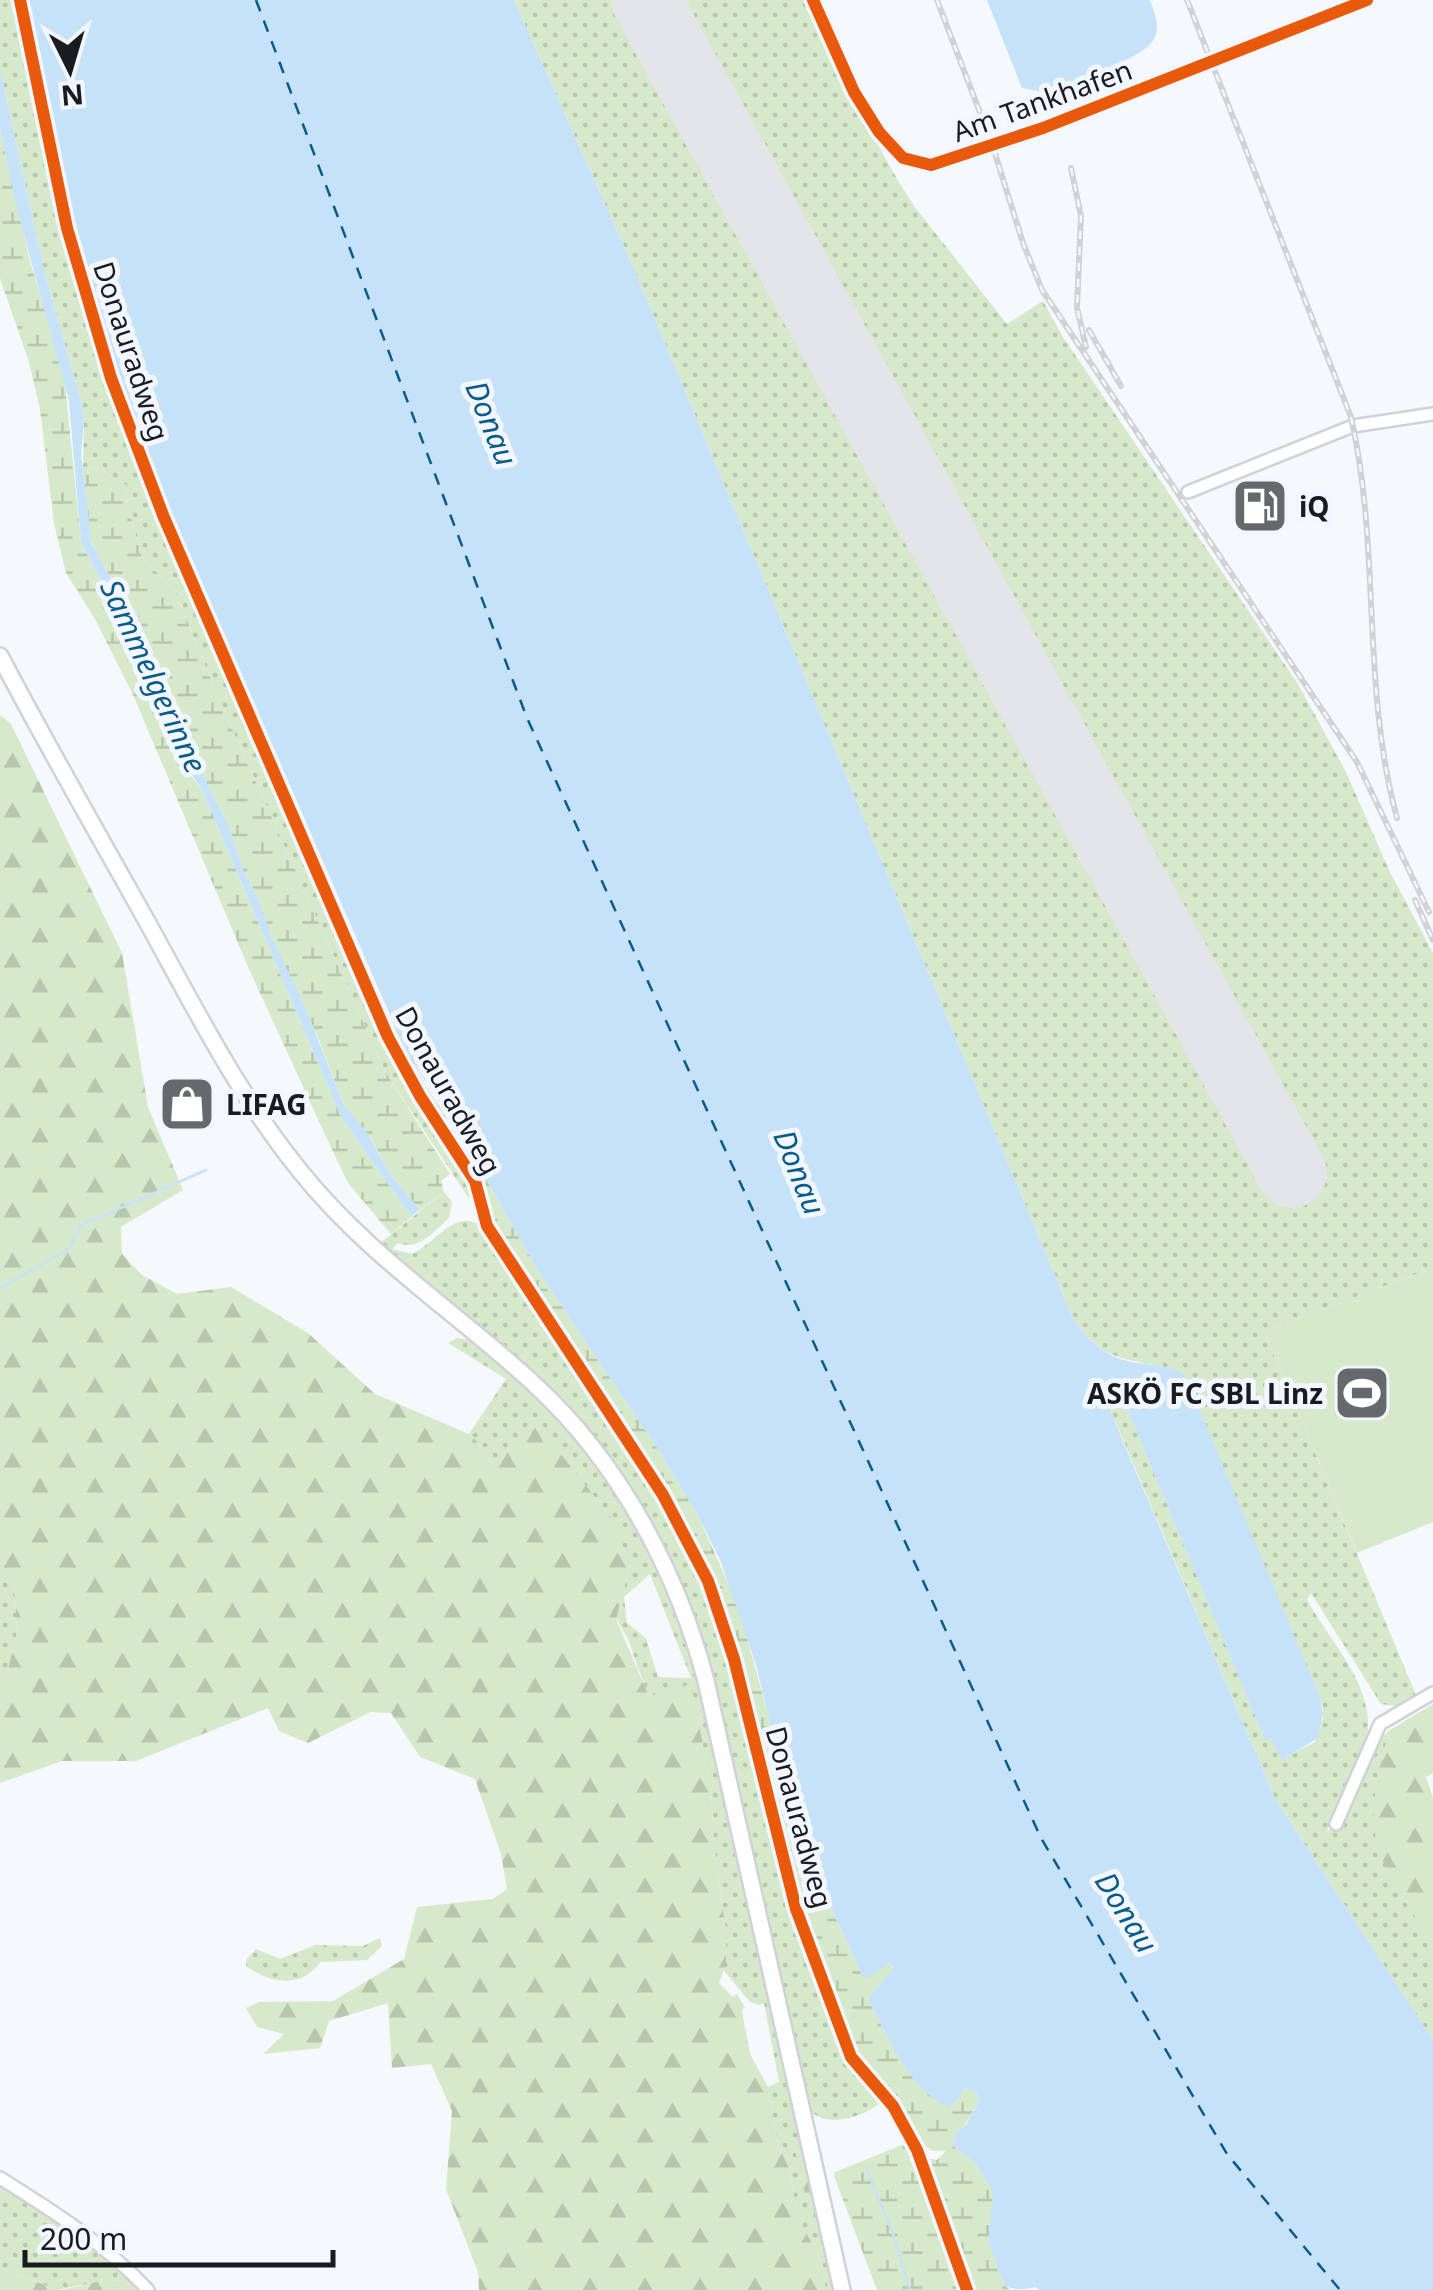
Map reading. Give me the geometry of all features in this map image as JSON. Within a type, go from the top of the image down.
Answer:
[{"type":"main road","points":[[0,656],[222,1055],[288,1156],[368,1245],[539,1388],[600,1460],[648,1533],[685,1614],[706,1681],[842,2290]]},
{"type":"street","name":"Am Tankhafen","points":[[813,0],[854,92],[879,132],[903,158],[932,164],[1043,128],[1367,0]]},
{"type":"street","points":[[1188,492],[1353,426],[1433,414]]},
{"type":"street","points":[[1336,1824],[1380,1724],[1433,1693]]},
{"type":"street","points":[[0,2178],[96,2241],[148,2290]]},
{"type":"green space","points":[[0,0],[17,0],[73,266],[135,455],[381,1028],[423,1105],[470,1178],[474,1206],[386,1073],[221,704],[175,591],[142,557],[127,504],[126,485],[101,470],[83,467],[81,400],[46,278],[0,69]]},
{"type":"green space","points":[[23,0],[27,0],[65,191],[95,303],[160,483],[233,660],[386,1010],[426,1086],[475,1160],[538,1271],[660,1452],[698,1516],[738,1605],[806,1853],[862,1975],[889,1963],[894,1969],[868,1998],[882,2027],[910,2075],[934,2099],[948,2106],[955,2103],[964,2089],[976,2092],[979,2101],[955,2134],[953,2146],[975,2163],[994,2191],[988,2243],[1005,2286],[1011,2290],[970,2290],[922,2157],[937,2160],[946,2151],[933,2151],[917,2141],[897,2104],[851,2049],[809,1923],[798,1909],[737,1658],[710,1579],[666,1495],[495,1233],[474,1172],[420,1091],[389,1032],[171,523],[113,375],[73,239]]},
{"type":"green space","points":[[514,0],[807,0],[844,84],[914,206],[1007,324],[1043,301],[1063,337],[1298,684],[1346,772],[1389,870],[1433,953],[1433,1268],[1264,1331],[1416,1695],[1396,1706],[1381,1704],[1311,1593],[1307,1600],[1357,1680],[1368,1720],[1359,1768],[1327,1830],[1338,1831],[1376,1743],[1390,1730],[1378,1779],[1378,1846],[1433,1943],[1433,2040],[1276,1800],[1105,1397],[1110,1389],[1120,1392],[1265,1739],[1271,1739],[1283,1759],[1315,1742],[1323,1707],[1186,1378],[1111,1354],[1085,1334],[1072,1316],[632,264]]},
{"type":"green space","points":[[0,128],[29,258],[64,374],[81,542],[98,576],[128,617],[188,772],[202,790],[341,1117],[411,1217],[391,1234],[348,1183],[249,969],[134,697],[95,619],[66,573],[54,523],[40,409],[29,362],[0,278]]},
{"type":"green space","points":[[83,467],[101,470],[126,485],[127,504],[142,557],[175,591],[221,704],[386,1073],[450,1174],[441,1181],[444,1192],[420,1210],[391,1175],[370,1137],[343,1103],[257,895],[243,870],[229,826],[207,784],[179,711],[169,699],[137,614],[97,557],[89,533]]},
{"type":"green space","points":[[0,715],[11,724],[122,953],[148,1107],[183,1190],[121,1227],[122,1254],[142,1275],[177,1294],[231,1287],[308,1333],[375,1394],[469,1434],[498,1461],[533,1419],[610,1516],[630,1566],[616,1619],[650,1699],[660,1688],[676,1690],[691,1683],[711,1787],[714,1845],[726,1931],[726,1963],[719,1983],[733,1997],[737,1994],[744,2006],[750,2054],[768,2087],[797,2215],[822,2263],[826,2290],[479,2290],[478,2272],[446,2189],[452,2111],[431,2064],[392,2068],[388,2003],[329,2021],[320,2048],[263,2054],[284,2034],[257,2027],[246,2008],[259,2002],[333,2001],[404,1959],[417,1907],[493,1899],[507,1889],[501,1854],[475,1779],[420,1757],[391,1713],[371,1712],[308,1743],[279,1731],[268,1708],[136,1761],[62,1761],[0,1783],[0,1678],[6,1678],[17,1632],[14,1582],[0,1578]]},
{"type":"green space","points":[[444,1192],[452,1202],[449,1218],[420,1242],[398,1243],[392,1249],[412,1254],[447,1228],[465,1221],[485,1229],[660,1496],[705,1581],[731,1660],[797,1923],[847,2057],[878,2091],[880,2103],[864,2113],[835,2120],[810,2110],[709,1663],[671,1561],[645,1511],[613,1462],[552,1389],[379,1244]]},
{"type":"green space","name":"ASKÖ FC SBL Linz","points":[[1433,1268],[1433,1522],[1357,1553],[1264,1331]]},
{"type":"green space","points":[[457,1338],[481,1348],[537,1397],[569,1432],[624,1510],[667,1596],[699,1684],[833,2290],[826,2290],[822,2263],[797,2215],[790,2171],[778,2144],[768,2087],[779,2082],[764,2003],[750,2002],[724,1971],[726,1931],[714,1845],[711,1787],[691,1684],[650,1701],[628,1639],[616,1618],[630,1566],[533,1420],[498,1461],[469,1434],[506,1379],[448,1343]],"holes":[[[650,1574],[691,1678],[658,1677],[646,1638],[627,1623],[624,1597]]]},
{"type":"green space","points":[[0,1578],[14,1581],[17,1632],[6,1678],[0,1678]]},
{"type":"green space","points":[[1433,1704],[1433,1773],[1426,1777],[1433,1798],[1433,1943],[1388,1872],[1375,1833],[1374,1803],[1390,1730]]},
{"type":"green space","points":[[380,1938],[382,1946],[367,1960],[320,1962],[313,1971],[295,1980],[275,1980],[246,1966],[247,1958],[256,1949],[280,1959],[315,1945],[363,1946]]},
{"type":"green space","points":[[792,2139],[804,2155],[817,2235],[796,2154],[787,2141]]},
{"type":"green space","points":[[907,2143],[916,2157],[963,2290],[877,2290],[834,2176],[835,2172]]},
{"type":"green space","points":[[0,2172],[100,2240],[154,2290],[136,2290],[125,2280],[57,2290],[0,2267]]},
{"type":"green space","points":[[0,2267],[57,2290],[0,2290]]},
{"type":"green space","points":[[125,2280],[136,2290],[61,2290],[96,2282]]},
{"type":"water","name":"Donau","points":[[27,0],[514,0],[632,264],[1072,1316],[1094,1343],[1111,1355],[1171,1368],[1185,1375],[1320,1697],[1323,1714],[1318,1738],[1282,1760],[1271,1739],[1265,1740],[1120,1392],[1114,1388],[1107,1390],[1105,1397],[1125,1446],[1276,1800],[1433,2040],[1433,2290],[1040,2290],[1005,2286],[988,2243],[993,2191],[975,2163],[953,2146],[955,2133],[966,2125],[979,2101],[976,2092],[964,2089],[948,2107],[934,2099],[910,2075],[882,2027],[868,1998],[894,1968],[889,1963],[869,1978],[862,1975],[806,1853],[790,1805],[756,1665],[721,1562],[660,1452],[538,1271],[404,1047],[179,531],[143,443],[95,302],[75,231]]},
{"type":"water","points":[[987,0],[1150,0],[1157,29],[1154,39],[1136,55],[1046,93],[1022,88]]},
{"type":"water","name":"Sammelgerinne","points":[[0,69],[46,278],[81,400],[81,454],[92,544],[137,614],[169,699],[191,736],[207,784],[229,826],[243,870],[306,1009],[343,1103],[366,1131],[391,1175],[420,1210],[411,1217],[341,1117],[202,790],[182,760],[128,617],[98,576],[81,542],[69,401],[17,209],[0,128]]},
{"type":"waterway","points":[[0,1288],[69,1249],[80,1226],[206,1170]]},
{"type":"waterway","points":[[866,2167],[910,2290]]},
{"type":"ferry route","points":[[256,0],[527,718],[1041,1838],[1227,2154],[1340,2290]]},
{"type":"runway","points":[[646,0],[1292,1173]]},
{"type":"railway","points":[[937,0],[1042,290],[1357,762],[1429,912]]},
{"type":"railway","points":[[1187,0],[1351,417],[1366,517],[1379,719],[1397,818]]},
{"type":"railway","points":[[1071,168],[1081,216],[1077,308],[1086,347]]},
{"type":"railway","points":[[1089,330],[1121,386]]},
{"type":"railway","points":[[1415,900],[1433,940]]},
{"type":"cycle path","name":"Donauradweg","points":[[20,0],[67,228],[111,378],[163,515],[388,1037],[420,1096],[475,1181],[487,1226],[663,1495],[708,1581],[734,1659],[796,1909],[851,2057],[893,2106],[917,2150],[967,2290]]},
{"type":"cycle path","points":[[813,0],[854,92],[879,132],[903,158],[931,165],[1043,128],[1367,0]]},
{"type":"place","name":"iQ","points":[[1260,506]]},
{"type":"place","name":"LIFAG","points":[[187,1104]]},
{"type":"place","name":"ASKÖ FC SBL Linz","points":[[1362,1393]]}]
